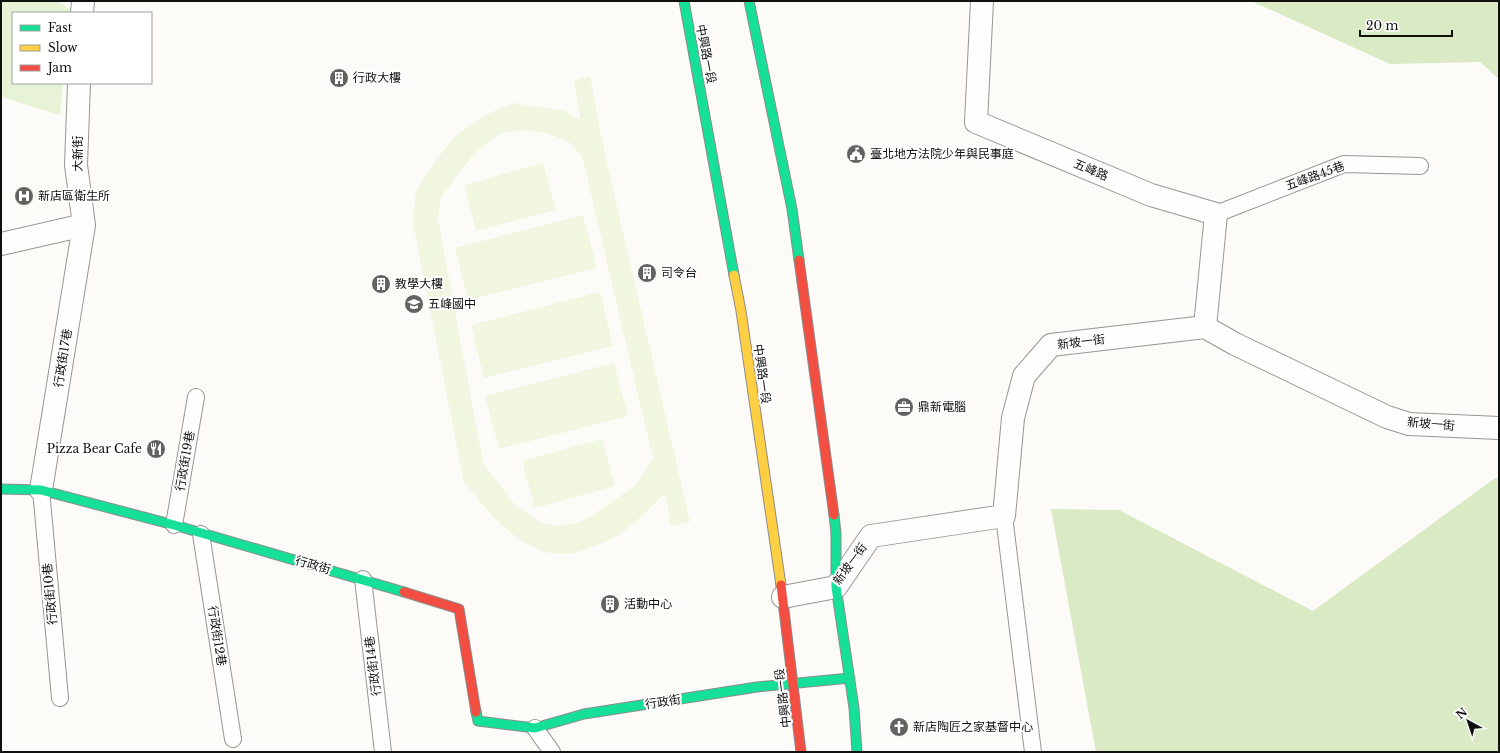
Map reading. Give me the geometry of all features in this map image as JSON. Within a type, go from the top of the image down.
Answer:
[{"type":"street","points":[[82,12],[83,1]]},
{"type":"street","name":"中興路一段","points":[[684,1],[741,311],[783,597],[801,752]]},
{"type":"street","points":[[749,1],[792,209],[836,533],[836,587],[850,678],[857,752]]},
{"type":"street","name":"五峰路","points":[[982,1],[976,122],[1151,195],[1216,214]]},
{"type":"street","name":"大新街","points":[[79,84],[76,165],[84,225]]},
{"type":"street","points":[[1205,327],[1216,214]]},
{"type":"street","points":[[1,244],[84,225]]},
{"type":"street","name":"行政街17巷","points":[[42,490],[84,225]]},
{"type":"street","name":"新坡一街","points":[[783,597],[836,587],[871,536],[1004,516],[1013,418],[1024,376],[1051,345],[1205,327],[1235,344],[1386,417],[1409,424],[1499,428]]},
{"type":"street","name":"行政街","points":[[1,489],[42,490],[174,525],[201,534],[363,579],[459,609],[478,721],[535,728],[584,714],[757,687],[850,678]]},
{"type":"lane","name":"五峰路45巷","points":[[1216,214],[1344,164],[1420,166]]},
{"type":"lane","name":"行政街19巷","points":[[174,525],[196,397]]},
{"type":"lane","name":"行政街10巷","points":[[42,490],[60,698]]},
{"type":"lane","points":[[1004,516],[1033,752]]},
{"type":"lane","name":"行政街12巷","points":[[201,534],[233,739]]},
{"type":"lane","name":"行政街14巷","points":[[363,579],[383,752]]},
{"type":"lane","points":[[535,728],[552,752]]},
{"type":"green space","points":[[1,1],[57,1],[70,9],[70,12],[12,12],[12,84],[63,84],[60,115],[1,97]]},
{"type":"green space","points":[[1251,1],[1499,1],[1499,79],[1480,62],[1390,64]]},
{"type":"green space","points":[[590,76],[602,141],[690,522],[671,526],[665,494],[635,522],[617,536],[584,550],[562,554],[547,552],[533,547],[520,539],[495,518],[464,483],[413,223],[416,191],[434,162],[455,137],[475,121],[513,103],[564,111],[580,120],[574,81]],"holes":[[[522,130],[546,133],[568,141],[582,156],[653,459],[635,486],[591,516],[576,523],[556,526],[541,523],[515,505],[483,463],[438,219],[441,197],[474,154],[489,141],[503,133]]]},
{"type":"green space","points":[[543,163],[556,210],[476,231],[464,185]]},
{"type":"green space","points":[[583,215],[597,268],[468,300],[455,248]]},
{"type":"green space","points":[[600,292],[613,346],[484,378],[471,325]]},
{"type":"green space","points":[[614,363],[628,416],[499,449],[485,396]]},
{"type":"green space","points":[[602,439],[615,486],[535,508],[522,461]]},
{"type":"green space","points":[[1495,478],[1499,478],[1499,752],[1096,752],[1051,509],[1119,510],[1313,611]]},
{"type":"traffic: fast","points":[[684,1],[734,275]]},
{"type":"traffic: fast","points":[[749,1],[792,209],[799,260]]},
{"type":"traffic: fast","points":[[1,489],[41,490],[174,525],[404,592]]},
{"type":"traffic: fast","points":[[834,515],[836,533],[836,587],[854,708],[857,752]]},
{"type":"traffic: fast","points":[[476,712],[478,721],[535,728],[584,714],[757,687],[850,678]]},
{"type":"traffic: slow","points":[[734,275],[741,311],[781,585]]},
{"type":"traffic: jam","points":[[799,260],[834,515]]},
{"type":"traffic: jam","points":[[781,585],[801,752]]},
{"type":"traffic: jam","points":[[404,592],[459,609],[476,712]]},
{"type":"place","name":"行政大樓","points":[[339,78]]},
{"type":"place","name":"臺北地方法院少年與民事庭","points":[[856,154]]},
{"type":"place","name":"新店區衛生所","points":[[24,196]]},
{"type":"place","name":"司令台","points":[[647,273]]},
{"type":"place","name":"教學大樓","points":[[381,284]]},
{"type":"place","name":"五峰國中","points":[[414,304]]},
{"type":"place","name":"鼎新電腦","points":[[904,407]]},
{"type":"place","name":"Pizza Bear Cafe","points":[[156,449]]},
{"type":"place","name":"活動中心","points":[[610,604]]},
{"type":"place","name":"新店陶匠之家基督中心","points":[[899,727]]}]
